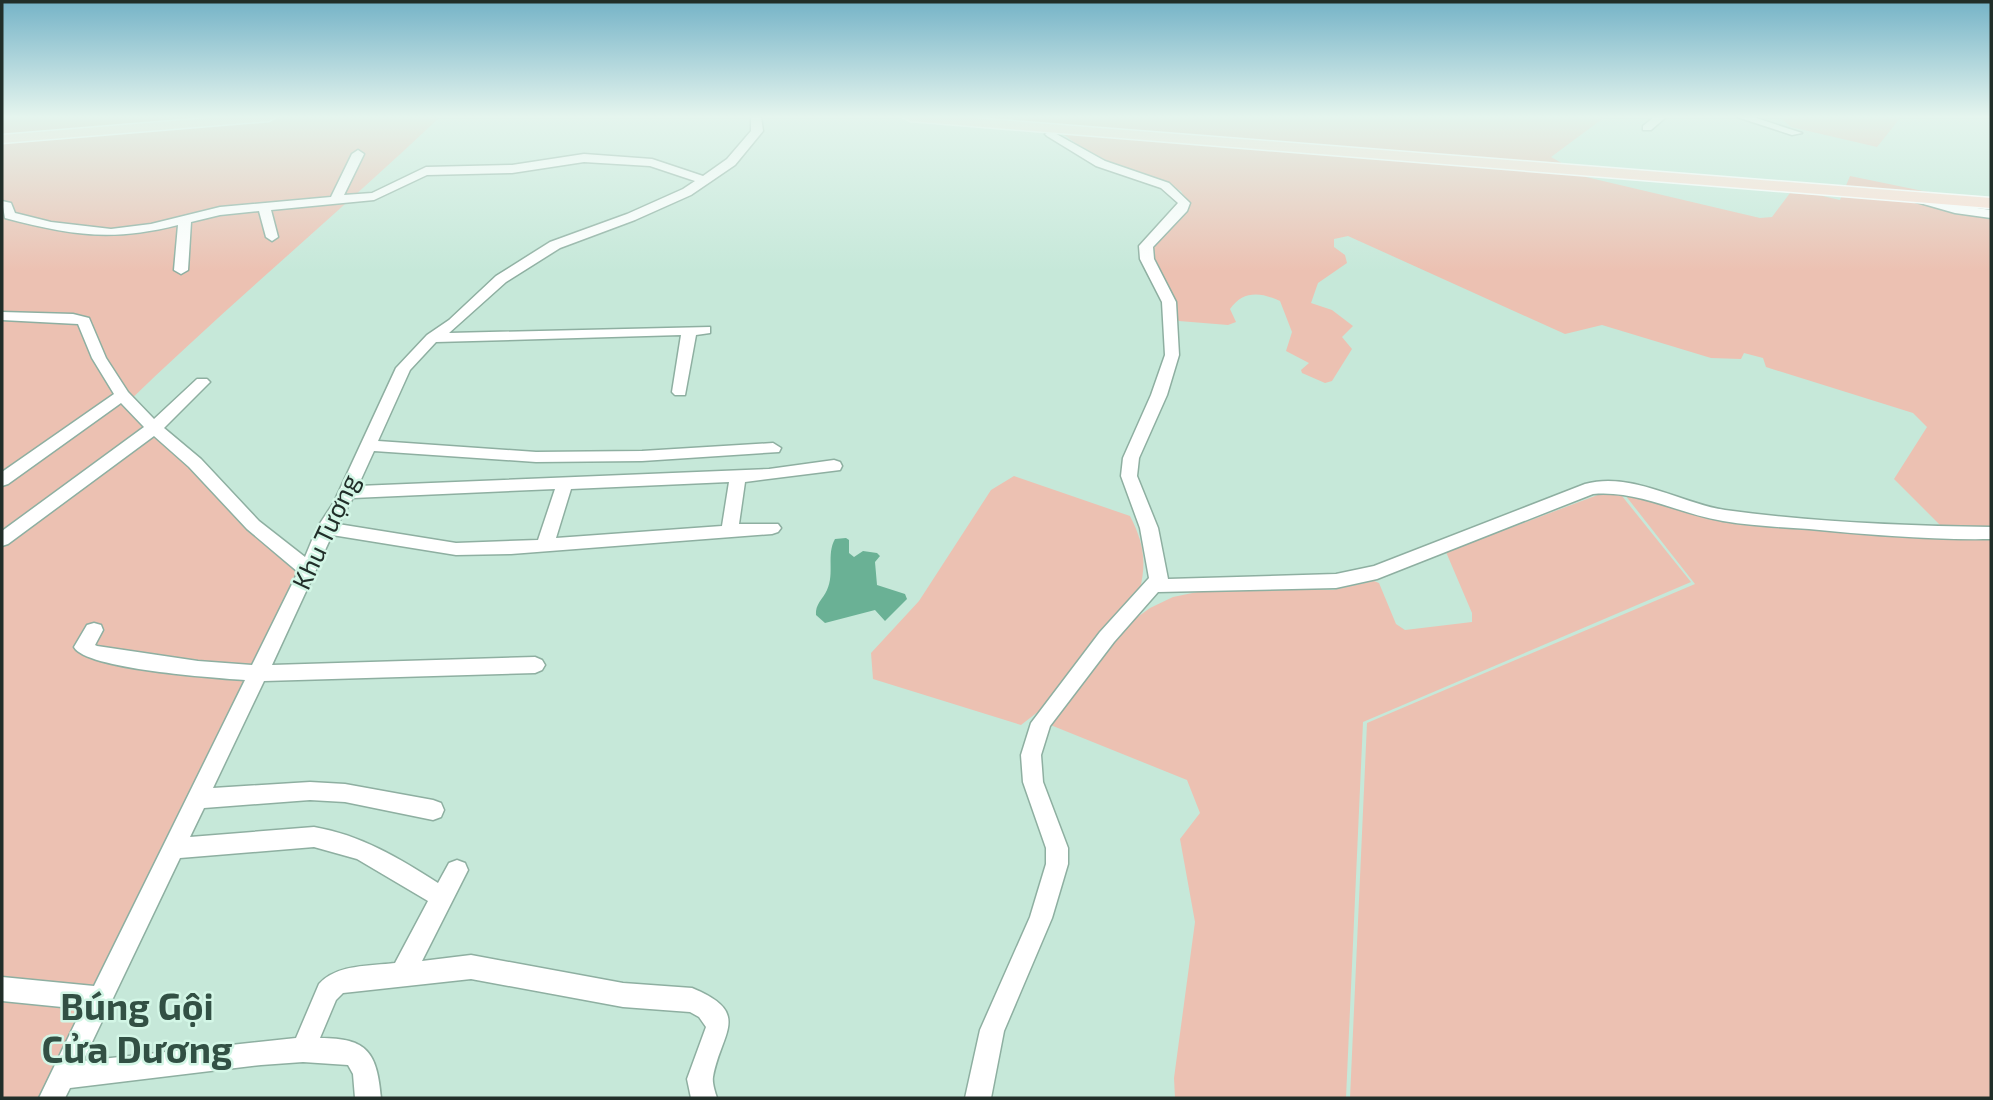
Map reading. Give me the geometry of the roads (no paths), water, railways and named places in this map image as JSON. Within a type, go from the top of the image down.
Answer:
[{"type":"main road","points":[[1559,168],[1991,200]]},
{"type":"main road","points":[[1602,168],[1991,200]]},
{"type":"street","points":[[335,200],[351,168]]},
{"type":"street","points":[[2,205],[7,206],[9,215],[13,217],[50,226],[95,232],[133,231],[220,211],[374,196],[395,188],[414,174],[426,172],[516,168]]},
{"type":"street","points":[[668,168],[704,180]]},
{"type":"street","name":"Khu Tượng","points":[[57,1087],[326,528],[346,492],[403,368],[432,338],[454,323],[501,279],[555,245],[666,203],[722,168]]},
{"type":"street","points":[[1114,168],[1165,187],[1184,203],[1178,214],[1146,246],[1147,259],[1169,302],[1172,355],[1159,395],[1130,458],[1129,476],[1149,528],[1160,586],[1336,581],[1377,572],[1601,486],[1642,491],[1687,507],[1733,517],[1933,533],[1991,533]]},
{"type":"street","points":[[1910,196],[1991,214]]},
{"type":"street","points":[[264,207],[272,237]]},
{"type":"street","points":[[181,270],[185,219]]},
{"type":"street","points":[[2,316],[73,318],[84,321],[99,358],[122,395],[154,428],[195,463],[253,525],[308,570]]},
{"type":"street","points":[[432,338],[697,330],[680,392]]},
{"type":"street","points":[[2,540],[154,428],[202,382]]},
{"type":"street","points":[[2,480],[122,395]]},
{"type":"street","points":[[366,445],[488,456],[536,457],[642,456],[774,447]]},
{"type":"street","points":[[346,492],[799,472],[834,466]]},
{"type":"street","points":[[730,530],[738,475]]},
{"type":"street","points":[[545,545],[565,483]]},
{"type":"street","points":[[326,528],[456,550],[772,528]]},
{"type":"street","points":[[978,1098],[992,1030],[1041,918],[1057,864],[1058,848],[1033,782],[1031,755],[1035,740],[1041,723],[1107,637],[1158,580]]},
{"type":"street","points":[[94,630],[83,647],[93,653],[198,669],[257,673],[535,666]]},
{"type":"street","points":[[195,800],[310,792],[345,793],[433,810]]},
{"type":"street","points":[[174,848],[331,838],[385,863],[443,898]]},
{"type":"street","points":[[402,975],[457,870]]},
{"type":"street","points":[[303,1051],[327,992],[333,985],[343,981],[471,967],[623,995],[658,996],[700,1003],[713,1014],[718,1027],[700,1079],[704,1098]]},
{"type":"street","points":[[2,989],[100,999]]},
{"type":"street","points":[[57,1087],[200,1058],[346,1051],[356,1055],[364,1067],[368,1098]]},
{"type":"district","name":"Búng Gội Cửa Dương","points":[[137,1028]]}]
